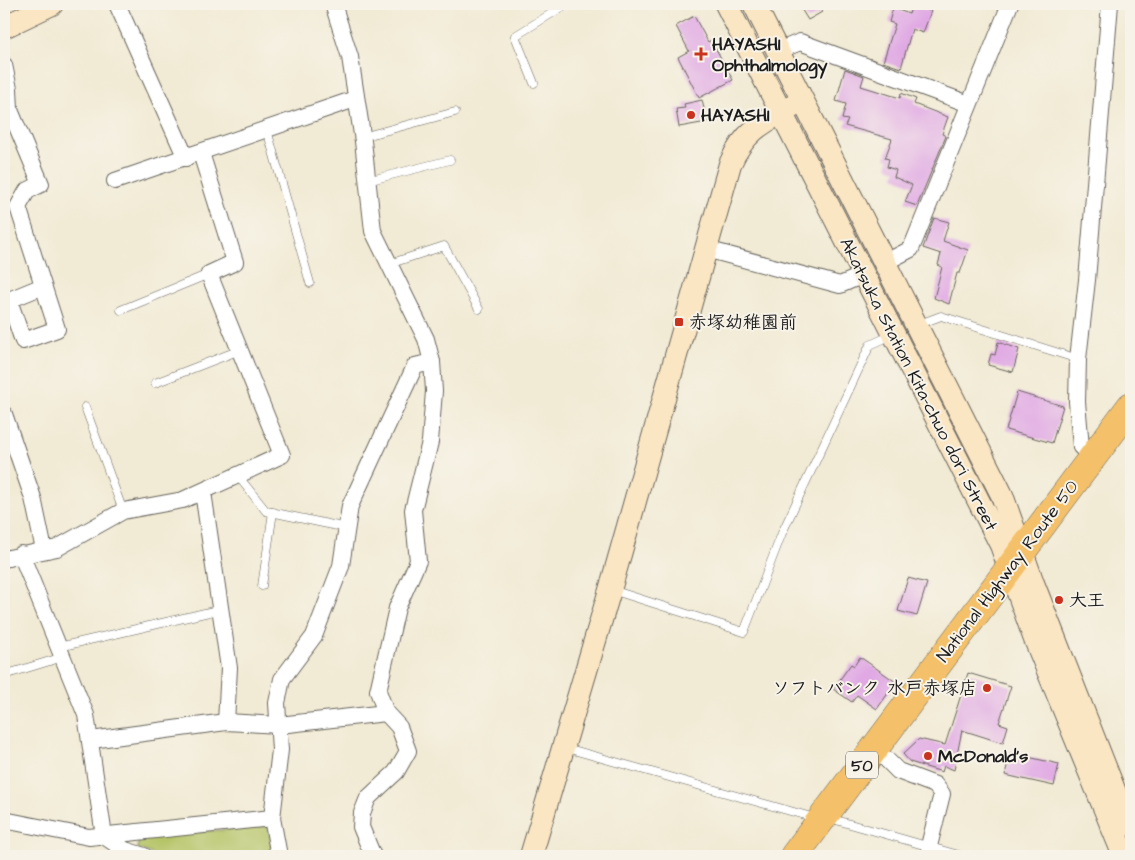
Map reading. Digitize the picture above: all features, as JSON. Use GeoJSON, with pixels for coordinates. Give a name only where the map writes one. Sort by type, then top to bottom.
{"type":"FeatureCollection","features":[{"type":"Feature","properties":{"kind":"highway","name":"National Highway Route 50"},"geometry":{"type":"LineString","coordinates":[[794,856],[1131,406]]}},
{"type":"Feature","properties":{"kind":"street"},"geometry":{"type":"LineString","coordinates":[[4,27],[52,4]]}},
{"type":"Feature","properties":{"kind":"street"},"geometry":{"type":"LineString","coordinates":[[4,559],[57,548],[123,511],[183,500],[282,455],[209,274],[235,262],[193,155],[117,4]]}},
{"type":"Feature","properties":{"kind":"street"},"geometry":{"type":"LineString","coordinates":[[333,4],[350,57],[373,231],[426,339],[432,362],[434,391],[430,442],[413,510],[418,561],[397,608],[378,691],[386,713],[399,727],[408,751],[396,772],[368,798],[362,813],[361,827],[372,856]]}},
{"type":"Feature","properties":{"kind":"street","name":"Akatsuka Station Kita-chuo dori Street"},"geometry":{"type":"LineString","coordinates":[[726,4],[991,524],[1016,559]]}},
{"type":"Feature","properties":{"kind":"street","name":"Akatsuka Station Kita-chuo dori Street"},"geometry":{"type":"LineString","coordinates":[[754,4],[1002,495],[1016,559],[1115,792],[1120,815],[1123,852]]}},
{"type":"Feature","properties":{"kind":"street"},"geometry":{"type":"LineString","coordinates":[[884,263],[911,249],[1010,4]]}},
{"type":"Feature","properties":{"kind":"street"},"geometry":{"type":"LineString","coordinates":[[1094,456],[1081,447],[1077,402],[1078,359],[1087,280],[1110,4]]}},
{"type":"Feature","properties":{"kind":"street"},"geometry":{"type":"LineString","coordinates":[[778,51],[800,42],[969,104]]}},
{"type":"Feature","properties":{"kind":"street"},"geometry":{"type":"LineString","coordinates":[[4,65],[9,89],[10,110],[41,184],[27,191],[18,207],[43,286]]}},
{"type":"Feature","properties":{"kind":"street"},"geometry":{"type":"LineString","coordinates":[[115,181],[356,99]]}},
{"type":"Feature","properties":{"kind":"street"},"geometry":{"type":"LineString","coordinates":[[531,856],[610,590],[730,164],[737,148],[754,129],[802,101]]}},
{"type":"Feature","properties":{"kind":"street"},"geometry":{"type":"LineString","coordinates":[[706,248],[840,285],[863,275]]}},
{"type":"Feature","properties":{"kind":"street"},"geometry":{"type":"LineString","coordinates":[[893,335],[916,325]]}},
{"type":"Feature","properties":{"kind":"street"},"geometry":{"type":"LineString","coordinates":[[279,856],[272,818],[280,750],[278,703],[282,679],[314,636],[341,566],[350,506],[415,366],[432,362]]}},
{"type":"Feature","properties":{"kind":"street"},"geometry":{"type":"LineString","coordinates":[[4,414],[33,498],[44,550]]}},
{"type":"Feature","properties":{"kind":"street"},"geometry":{"type":"LineString","coordinates":[[203,492],[222,609],[228,668],[226,722]]}},
{"type":"Feature","properties":{"kind":"street"},"geometry":{"type":"LineString","coordinates":[[21,554],[86,715],[104,836],[125,850],[144,856]]}},
{"type":"Feature","properties":{"kind":"street"},"geometry":{"type":"LineString","coordinates":[[90,740],[226,722],[279,726],[386,713]]}},
{"type":"Feature","properties":{"kind":"street"},"geometry":{"type":"LineString","coordinates":[[875,748],[898,771],[935,785],[942,794],[929,846]]}},
{"type":"Feature","properties":{"kind":"street"},"geometry":{"type":"LineString","coordinates":[[4,820],[89,837],[272,818]]}},
{"type":"Feature","properties":{"kind":"lane"},"geometry":{"type":"LineString","coordinates":[[534,83],[515,36],[567,4]]}},
{"type":"Feature","properties":{"kind":"lane"},"geometry":{"type":"LineString","coordinates":[[362,137],[455,112]]}},
{"type":"Feature","properties":{"kind":"lane"},"geometry":{"type":"LineString","coordinates":[[267,130],[310,284]]}},
{"type":"Feature","properties":{"kind":"lane"},"geometry":{"type":"LineString","coordinates":[[367,181],[450,160]]}},
{"type":"Feature","properties":{"kind":"lane"},"geometry":{"type":"LineString","coordinates":[[389,264],[444,246],[479,309]]}},
{"type":"Feature","properties":{"kind":"lane"},"geometry":{"type":"LineString","coordinates":[[121,310],[209,274]]}},
{"type":"Feature","properties":{"kind":"lane"},"geometry":{"type":"LineString","coordinates":[[916,325],[941,316],[1078,359]]}},
{"type":"Feature","properties":{"kind":"lane"},"geometry":{"type":"LineString","coordinates":[[610,590],[744,632],[782,533],[870,345],[893,335]]}},
{"type":"Feature","properties":{"kind":"lane"},"geometry":{"type":"LineString","coordinates":[[155,383],[240,350]]}},
{"type":"Feature","properties":{"kind":"lane"},"geometry":{"type":"LineString","coordinates":[[85,407],[123,511]]}},
{"type":"Feature","properties":{"kind":"lane"},"geometry":{"type":"LineString","coordinates":[[238,476],[266,511],[347,528]]}},
{"type":"Feature","properties":{"kind":"lane"},"geometry":{"type":"LineString","coordinates":[[262,586],[273,512]]}},
{"type":"Feature","properties":{"kind":"lane"},"geometry":{"type":"LineString","coordinates":[[4,675],[61,652],[222,609]]}},
{"type":"Feature","properties":{"kind":"lane"},"geometry":{"type":"LineString","coordinates":[[564,748],[821,820],[836,820],[962,856]]}},
{"type":"Feature","properties":{"kind":"green space"},"geometry":{"type":"Polygon","coordinates":[[[268,826],[273,856],[157,856],[138,849],[138,837],[268,826]]]}},
{"type":"Feature","properties":{"kind":"building"},"geometry":{"type":"Polygon","coordinates":[[[798,4],[817,4],[822,12],[808,20],[798,4]]]}},
{"type":"Feature","properties":{"kind":"building"},"geometry":{"type":"Polygon","coordinates":[[[912,5],[931,11],[923,33],[912,29],[901,68],[883,62],[895,24],[889,22],[893,8],[909,14],[912,5]]]}},
{"type":"Feature","properties":{"kind":"building","name":"HAYASHI Ophthalmology"},"geometry":{"type":"Polygon","coordinates":[[[694,16],[708,42],[711,40],[733,80],[699,98],[678,57],[689,51],[676,26],[694,16]]]}},
{"type":"Feature","properties":{"kind":"building"},"geometry":{"type":"Polygon","coordinates":[[[845,69],[864,76],[861,86],[900,98],[901,93],[916,99],[914,104],[948,117],[942,134],[946,136],[917,206],[905,202],[912,185],[894,177],[896,170],[887,167],[889,159],[885,158],[892,139],[845,126],[848,120],[842,119],[846,104],[836,101],[845,69]]]}},
{"type":"Feature","properties":{"kind":"building","name":"HAYASHI"},"geometry":{"type":"Polygon","coordinates":[[[702,100],[707,122],[679,127],[676,109],[685,108],[684,104],[702,100]]]}},
{"type":"Feature","properties":{"kind":"building"},"geometry":{"type":"Polygon","coordinates":[[[934,218],[949,222],[943,241],[968,250],[960,273],[957,273],[949,304],[934,298],[942,267],[938,265],[941,254],[923,248],[934,218]]]}},
{"type":"Feature","properties":{"kind":"building"},"geometry":{"type":"Polygon","coordinates":[[[998,342],[1019,349],[1013,372],[988,365],[991,354],[995,355],[998,342]]]}},
{"type":"Feature","properties":{"kind":"building"},"geometry":{"type":"Polygon","coordinates":[[[1017,392],[1063,406],[1052,443],[1006,430],[1017,392]]]}},
{"type":"Feature","properties":{"kind":"building"},"geometry":{"type":"Polygon","coordinates":[[[908,578],[927,583],[917,616],[898,611],[908,578]]]}},
{"type":"Feature","properties":{"kind":"building"},"geometry":{"type":"Polygon","coordinates":[[[860,657],[896,682],[877,709],[857,695],[852,702],[833,689],[851,664],[854,666],[860,657]]]}},
{"type":"Feature","properties":{"kind":"building"},"geometry":{"type":"Polygon","coordinates":[[[968,673],[1011,686],[999,723],[1008,726],[1003,743],[962,730],[954,770],[944,766],[942,772],[910,762],[903,754],[919,739],[945,745],[968,673]]]}},
{"type":"Feature","properties":{"kind":"building"},"geometry":{"type":"Polygon","coordinates":[[[1010,753],[1059,764],[1054,786],[1005,775],[1010,753]]]}},
{"type":"Feature","properties":{"kind":"place","name":"HAYASHI Ophthalmology"},"geometry":{"type":"Point","coordinates":[701,54]}},
{"type":"Feature","properties":{"kind":"place","name":"HAYASHI"},"geometry":{"type":"Point","coordinates":[691,115]}},
{"type":"Feature","properties":{"kind":"place","name":"赤塚幼稚園前"},"geometry":{"type":"Point","coordinates":[679,322]}},
{"type":"Feature","properties":{"kind":"place","name":"大王"},"geometry":{"type":"Point","coordinates":[1059,600]}},
{"type":"Feature","properties":{"kind":"place","name":"ソフトバンク 水戸赤塚店"},"geometry":{"type":"Point","coordinates":[987,688]}},
{"type":"Feature","properties":{"kind":"place","name":"McDonald's"},"geometry":{"type":"Point","coordinates":[928,756]}}]}
